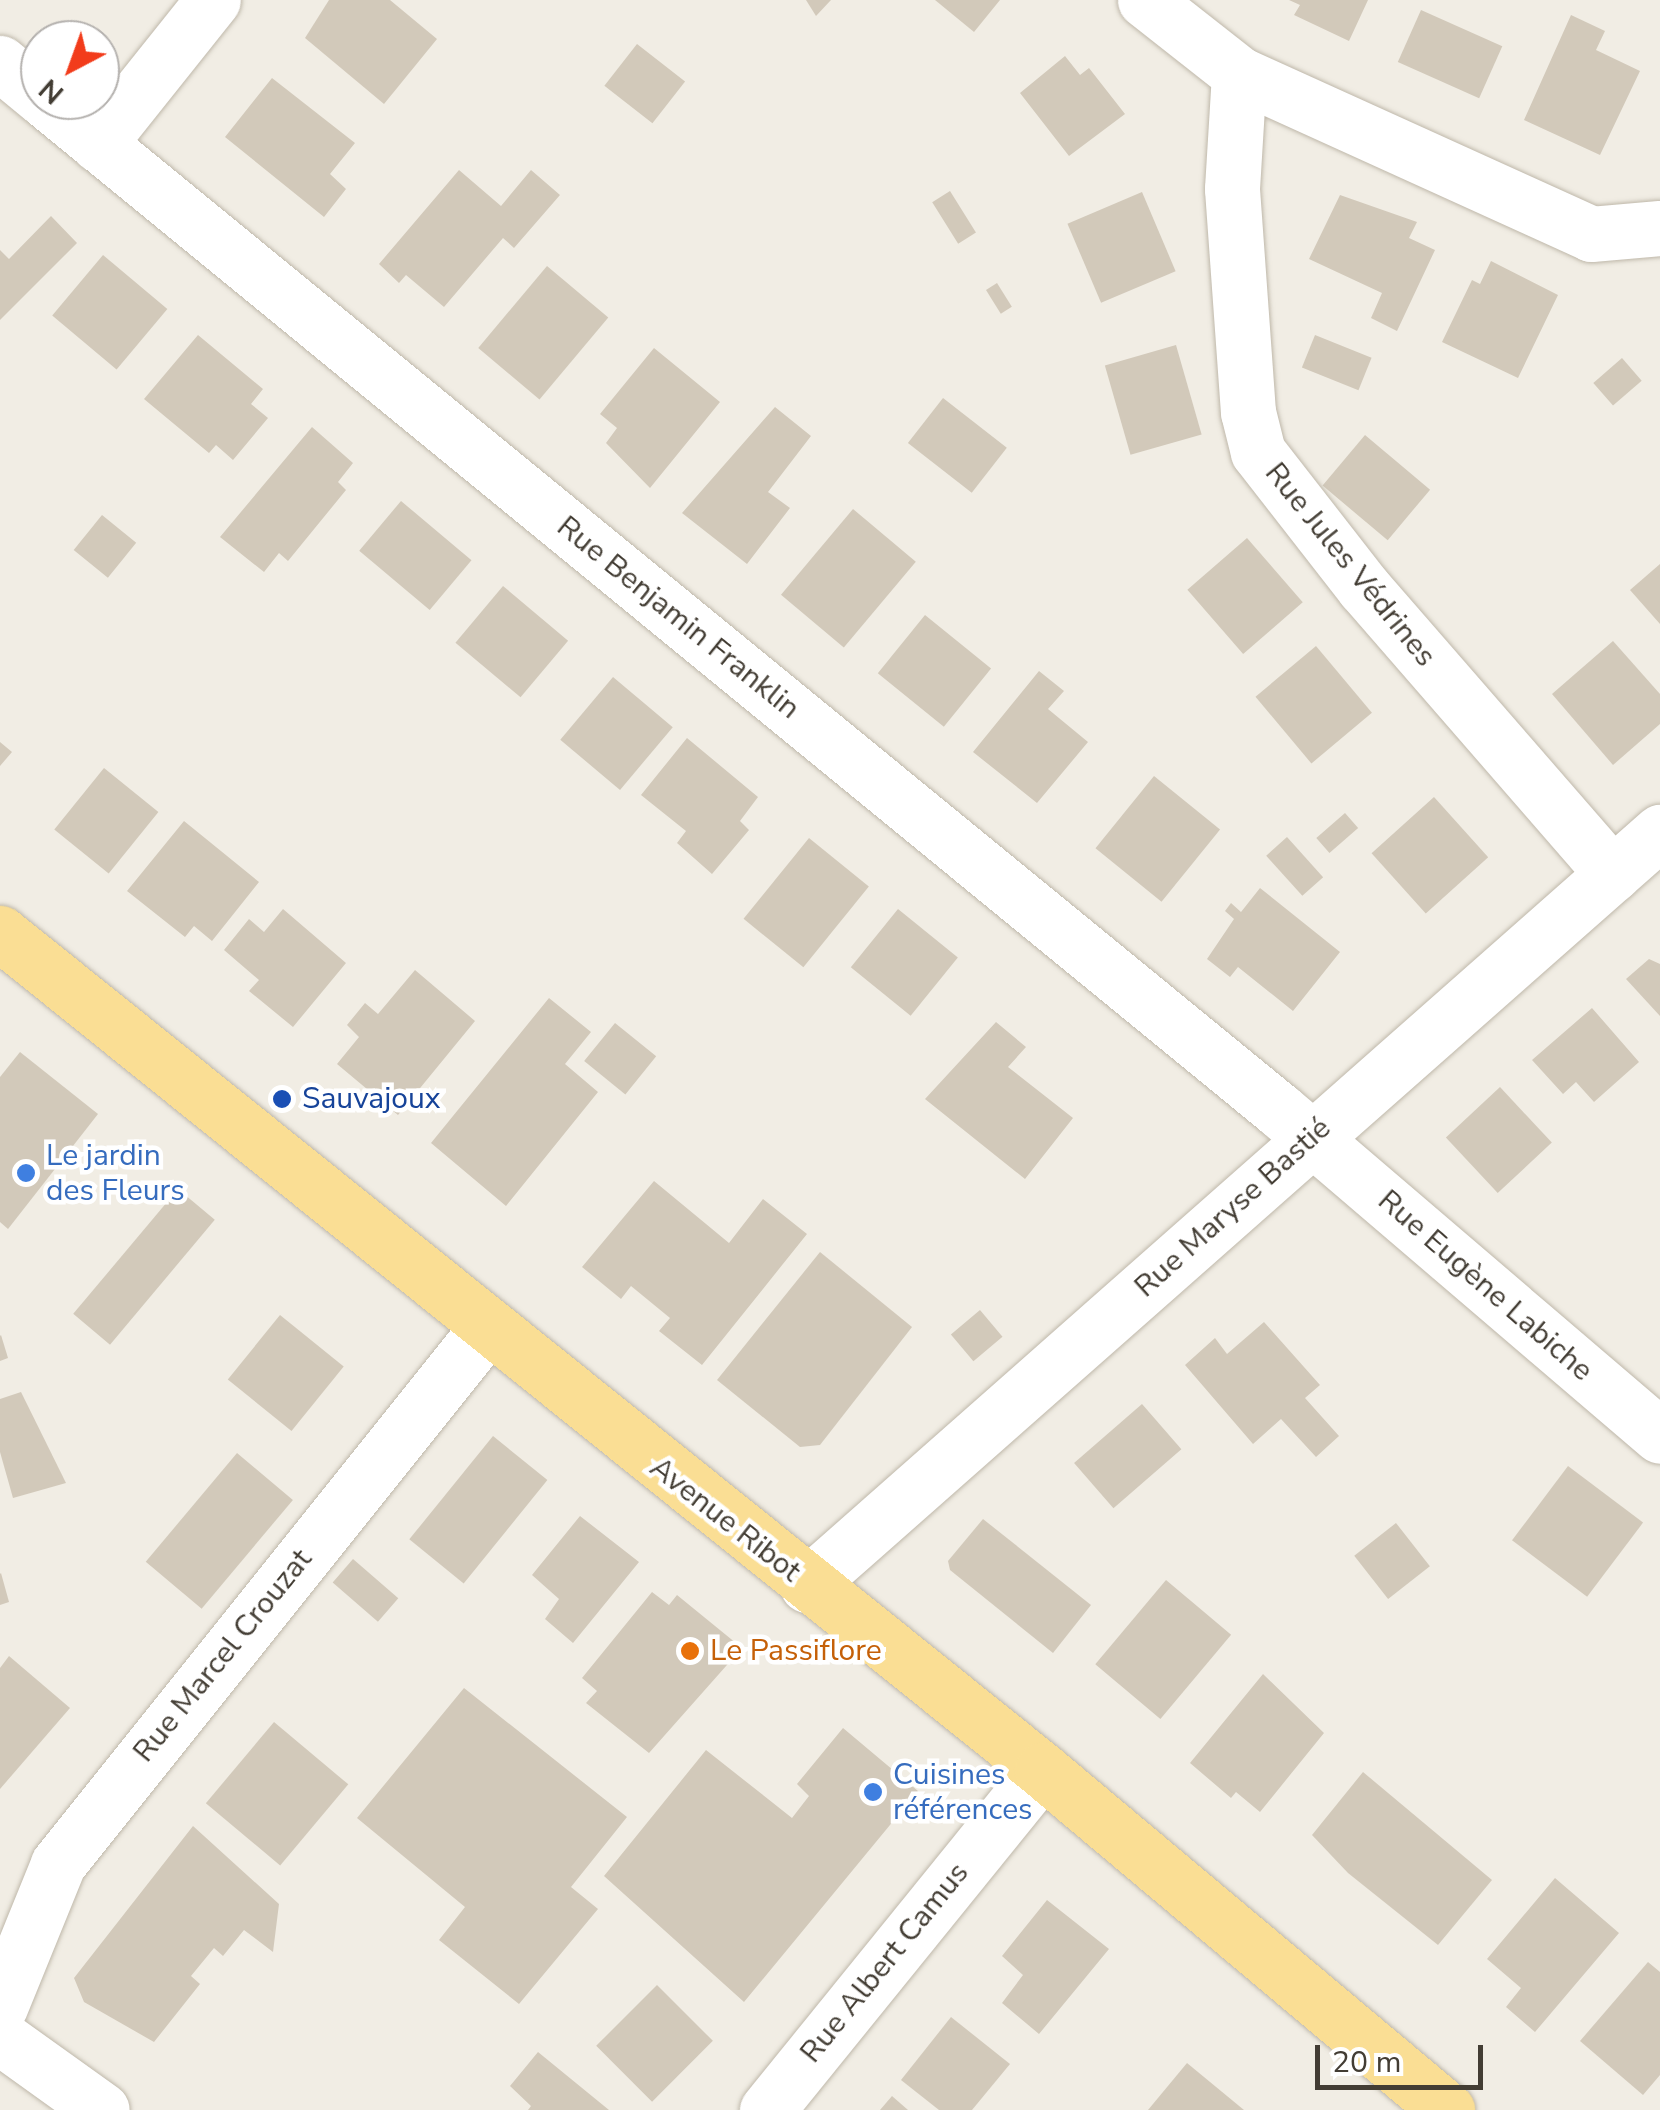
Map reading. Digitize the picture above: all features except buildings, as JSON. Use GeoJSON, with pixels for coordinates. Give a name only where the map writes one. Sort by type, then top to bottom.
{"type":"FeatureCollection","features":[{"type":"Feature","properties":{"kind":"main road","name":"Avenue Ribot"},"geometry":{"type":"LineString","coordinates":[[0,933],[486,1330],[1042,1770],[1433,2106]]}},
{"type":"Feature","properties":{"kind":"street"},"geometry":{"type":"LineString","coordinates":[[98,144],[213,0]]}},
{"type":"Feature","properties":{"kind":"street"},"geometry":{"type":"LineString","coordinates":[[1144,0],[1239,74],[1592,234],[1660,228]]}},
{"type":"Feature","properties":{"kind":"street","name":"Rue Benjamin Franklin"},"geometry":{"type":"LineString","coordinates":[[0,62],[20,79]]}},
{"type":"Feature","properties":{"kind":"street","name":"Rue Jules Védrines"},"geometry":{"type":"LineString","coordinates":[[1239,74],[1232,190],[1248,412],[1258,452],[1364,588],[1613,874]]}},
{"type":"Feature","properties":{"kind":"street","name":"Rue Benjamin Franklin"},"geometry":{"type":"LineString","coordinates":[[69,120],[1310,1137]]}},
{"type":"Feature","properties":{"kind":"street","name":"Rue Maryse Bastié"},"geometry":{"type":"LineString","coordinates":[[807,1585],[1660,832]]}},
{"type":"Feature","properties":{"kind":"street","name":"Rue Eugène Labiche"},"geometry":{"type":"LineString","coordinates":[[1310,1137],[1660,1436]]}},
{"type":"Feature","properties":{"kind":"street","name":"Rue Marcel Crouzat"},"geometry":{"type":"LineString","coordinates":[[0,2007],[58,1864],[486,1330]]}},
{"type":"Feature","properties":{"kind":"street","name":"Rue Albert Camus"},"geometry":{"type":"LineString","coordinates":[[766,2110],[1042,1770]]}},
{"type":"Feature","properties":{"kind":"street"},"geometry":{"type":"LineString","coordinates":[[0,2038],[102,2110]]}},
{"type":"Feature","properties":{"kind":"place","name":"Sauvajoux"},"geometry":{"type":"Point","coordinates":[282,1099]}},
{"type":"Feature","properties":{"kind":"place","name":"Le jardin des Fleurs"},"geometry":{"type":"Point","coordinates":[26,1173]}},
{"type":"Feature","properties":{"kind":"place","name":"Le Passiflore"},"geometry":{"type":"Point","coordinates":[690,1651]}},
{"type":"Feature","properties":{"kind":"place","name":"Cuisines références"},"geometry":{"type":"Point","coordinates":[873,1792]}}]}
